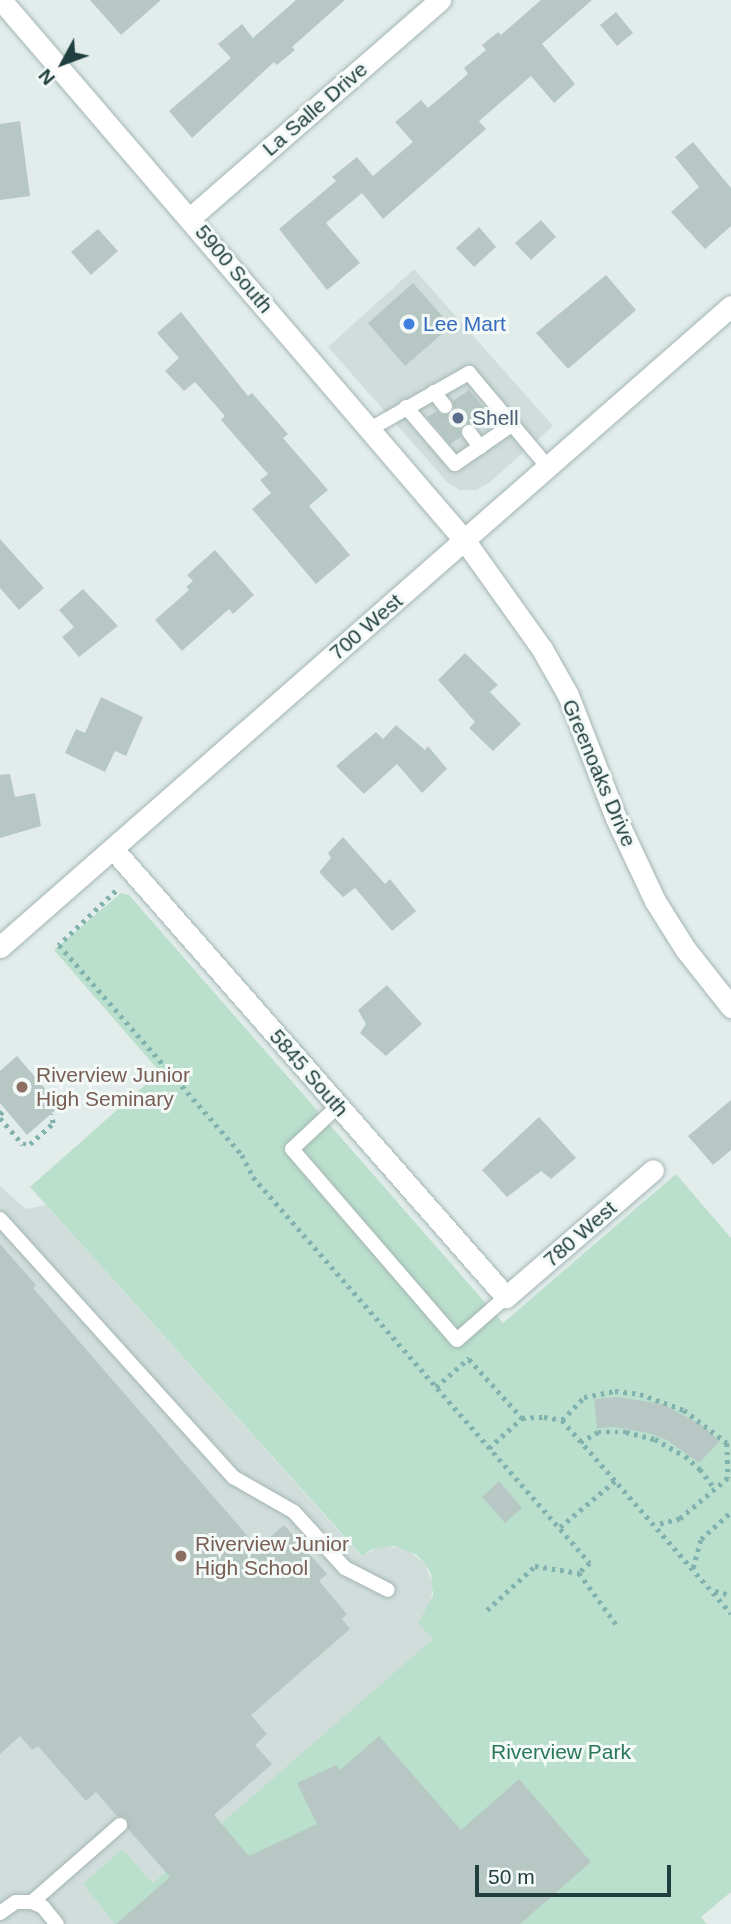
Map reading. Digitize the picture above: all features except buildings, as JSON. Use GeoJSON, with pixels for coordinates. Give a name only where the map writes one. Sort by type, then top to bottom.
{"type":"FeatureCollection","features":[{"type":"Feature","properties":{"kind":"street","name":"5900 South"},"geometry":{"type":"LineString","coordinates":[[1,0],[465,541]]}},
{"type":"Feature","properties":{"kind":"street","name":"La Salle Drive"},"geometry":{"type":"LineString","coordinates":[[190,218],[440,0]]}},
{"type":"Feature","properties":{"kind":"street","name":"700 West"},"geometry":{"type":"LineString","coordinates":[[0,947],[731,306]]}},
{"type":"Feature","properties":{"kind":"street","name":"Greenoaks Drive"},"geometry":{"type":"LineString","coordinates":[[465,541],[542,649],[568,695],[616,818],[655,901],[686,950],[731,1007]]}},
{"type":"Feature","properties":{"kind":"street","name":"5845 South"},"geometry":{"type":"LineString","coordinates":[[113,849],[506,1297]]}},
{"type":"Feature","properties":{"kind":"street","name":"780 West"},"geometry":{"type":"LineString","coordinates":[[506,1297],[653,1170]]}},
{"type":"Feature","properties":{"kind":"lane"},"geometry":{"type":"LineString","coordinates":[[370,429],[469,373],[548,467]]}},
{"type":"Feature","properties":{"kind":"lane"},"geometry":{"type":"LineString","coordinates":[[433,393],[445,405]]}},
{"type":"Feature","properties":{"kind":"lane"},"geometry":{"type":"LineString","coordinates":[[406,407],[455,464],[513,424]]}},
{"type":"Feature","properties":{"kind":"lane"},"geometry":{"type":"LineString","coordinates":[[469,432],[480,447]]}},
{"type":"Feature","properties":{"kind":"lane"},"geometry":{"type":"LineString","coordinates":[[338,1106],[292,1149],[457,1340],[506,1297]]}},
{"type":"Feature","properties":{"kind":"lane"},"geometry":{"type":"LineString","coordinates":[[0,1219],[233,1477],[294,1512],[345,1568],[388,1590]]}},
{"type":"Feature","properties":{"kind":"lane"},"geometry":{"type":"LineString","coordinates":[[32,1902],[120,1825]]}},
{"type":"Feature","properties":{"kind":"lane"},"geometry":{"type":"LineString","coordinates":[[0,1913],[16,1902],[32,1902],[43,1908],[57,1924]]}},
{"type":"Feature","properties":{"kind":"path"},"geometry":{"type":"LineString","coordinates":[[116,891],[59,945],[242,1155],[253,1177],[590,1563],[579,1573]]}},
{"type":"Feature","properties":{"kind":"path"},"geometry":{"type":"LineString","coordinates":[[5,1109],[0,1116],[23,1144],[30,1144],[53,1123],[51,1114]]}},
{"type":"Feature","properties":{"kind":"path"},"geometry":{"type":"LineString","coordinates":[[469,1359],[522,1418]]}},
{"type":"Feature","properties":{"kind":"path"},"geometry":{"type":"LineString","coordinates":[[562,1420],[584,1397],[615,1391],[662,1401],[706,1424],[727,1443],[730,1479],[680,1519],[655,1525]]}},
{"type":"Feature","properties":{"kind":"path"},"geometry":{"type":"LineString","coordinates":[[489,1448],[522,1418],[562,1420],[731,1613]]}},
{"type":"Feature","properties":{"kind":"path"},"geometry":{"type":"LineString","coordinates":[[580,1442],[598,1432],[626,1432],[655,1439],[685,1456],[700,1469],[715,1489]]}},
{"type":"Feature","properties":{"kind":"path"},"geometry":{"type":"LineString","coordinates":[[560,1527],[615,1481]]}},
{"type":"Feature","properties":{"kind":"path"},"geometry":{"type":"LineString","coordinates":[[693,1568],[701,1539],[731,1512]]}},
{"type":"Feature","properties":{"kind":"path"},"geometry":{"type":"LineString","coordinates":[[487,1610],[535,1566],[579,1573],[616,1624]]}},
{"type":"Feature","properties":{"kind":"path"},"geometry":{"type":"LineString","coordinates":[[714,1591],[731,1595]]}},
{"type":"Feature","properties":{"kind":"shaded area"},"geometry":{"type":"Polygon","coordinates":[[[414,269],[553,426],[489,483],[476,490],[460,490],[447,482],[328,347],[414,269]]]}},
{"type":"Feature","properties":{"kind":"shaded area","name":"Riverview Junior High School"},"geometry":{"type":"Polygon","coordinates":[[[0,1186],[26,1209],[46,1205],[361,1556],[383,1546],[406,1549],[425,1564],[433,1585],[430,1606],[419,1622],[434,1639],[153,1883],[122,1849],[83,1884],[115,1924],[0,1924],[0,1186]]]}},
{"type":"Feature","properties":{"kind":"green space","name":"Riverview Park"},"geometry":{"type":"Polygon","coordinates":[[[121,893],[129,895],[503,1323],[676,1174],[731,1238],[731,1892],[701,1917],[707,1924],[115,1924],[83,1884],[122,1849],[153,1883],[433,1639],[418,1623],[433,1596],[431,1574],[417,1555],[394,1546],[371,1550],[362,1556],[30,1187],[160,1072],[54,950],[121,893]]]}},
{"type":"Feature","properties":{"kind":"place","name":"Lee Mart"},"geometry":{"type":"Point","coordinates":[409,324]}},
{"type":"Feature","properties":{"kind":"place","name":"Shell"},"geometry":{"type":"Point","coordinates":[458,418]}},
{"type":"Feature","properties":{"kind":"place","name":"Riverview Junior High Seminary"},"geometry":{"type":"Point","coordinates":[22,1087]}},
{"type":"Feature","properties":{"kind":"place","name":"Riverview Junior High School"},"geometry":{"type":"Point","coordinates":[181,1556]}}]}
